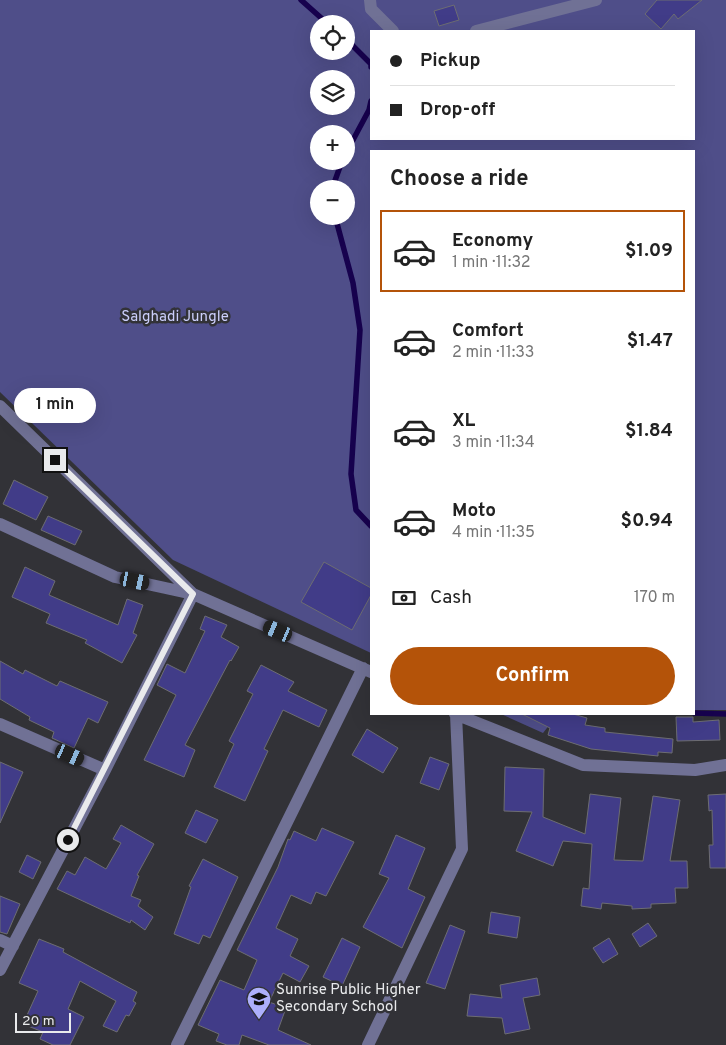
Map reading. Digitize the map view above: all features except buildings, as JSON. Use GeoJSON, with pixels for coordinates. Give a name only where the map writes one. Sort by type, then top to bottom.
{"type":"FeatureCollection","features":[{"type":"Feature","properties":{"kind":"street"},"geometry":{"type":"LineString","coordinates":[[370,0],[371,9],[392,30]]}},
{"type":"Feature","properties":{"kind":"street"},"geometry":{"type":"LineString","coordinates":[[480,30],[596,0]]}},
{"type":"Feature","properties":{"kind":"street"},"geometry":{"type":"LineString","coordinates":[[0,406],[193,594]]}},
{"type":"Feature","properties":{"kind":"street"},"geometry":{"type":"LineString","coordinates":[[0,524],[115,577],[193,594],[367,670],[177,1045]]}},
{"type":"Feature","properties":{"kind":"street"},"geometry":{"type":"LineString","coordinates":[[0,970],[105,770],[193,594]]}},
{"type":"Feature","properties":{"kind":"street"},"geometry":{"type":"LineString","coordinates":[[368,1045],[462,849],[456,715]]}},
{"type":"Feature","properties":{"kind":"street"},"geometry":{"type":"LineString","coordinates":[[458,715],[583,765],[695,770],[726,765]]}},
{"type":"Feature","properties":{"kind":"street"},"geometry":{"type":"LineString","coordinates":[[0,724],[105,770]]}},
{"type":"Feature","properties":{"kind":"street"},"geometry":{"type":"LineString","coordinates":[[0,940],[13,946]]}},
{"type":"Feature","properties":{"kind":"green space","name":"Salghadi Jungle"},"geometry":{"type":"Polygon","coordinates":[[[0,0],[726,0],[726,710],[695,710],[695,150],[370,150],[370,653],[173,560],[0,392],[0,0]]]}},
{"type":"Feature","properties":{"kind":"green space"},"geometry":{"type":"Polygon","coordinates":[[[503,715],[557,715],[543,733],[503,715]]]}},
{"type":"Feature","properties":{"kind":"waterway"},"geometry":{"type":"LineString","coordinates":[[301,0],[318,15]]}},
{"type":"Feature","properties":{"kind":"waterway"},"geometry":{"type":"LineString","coordinates":[[355,48],[370,63]]}},
{"type":"Feature","properties":{"kind":"waterway"},"geometry":{"type":"LineString","coordinates":[[355,136],[370,106]]}},
{"type":"Feature","properties":{"kind":"waterway"},"geometry":{"type":"LineString","coordinates":[[335,180],[339,170]]}},
{"type":"Feature","properties":{"kind":"waterway"},"geometry":{"type":"LineString","coordinates":[[337,225],[353,283],[360,330],[351,474],[356,510],[370,525]]}},
{"type":"Feature","properties":{"kind":"waterway"},"geometry":{"type":"LineString","coordinates":[[695,713],[726,714]]}},
{"type":"Feature","properties":{"kind":"place","name":"Sunrise Public Higher Secondary School"},"geometry":{"type":"Point","coordinates":[259,1020]}},
{"type":"Feature","properties":{"kind":"route"},"geometry":{"type":"LineString","coordinates":[[55,460],[193,594],[68,840]]}}]}
